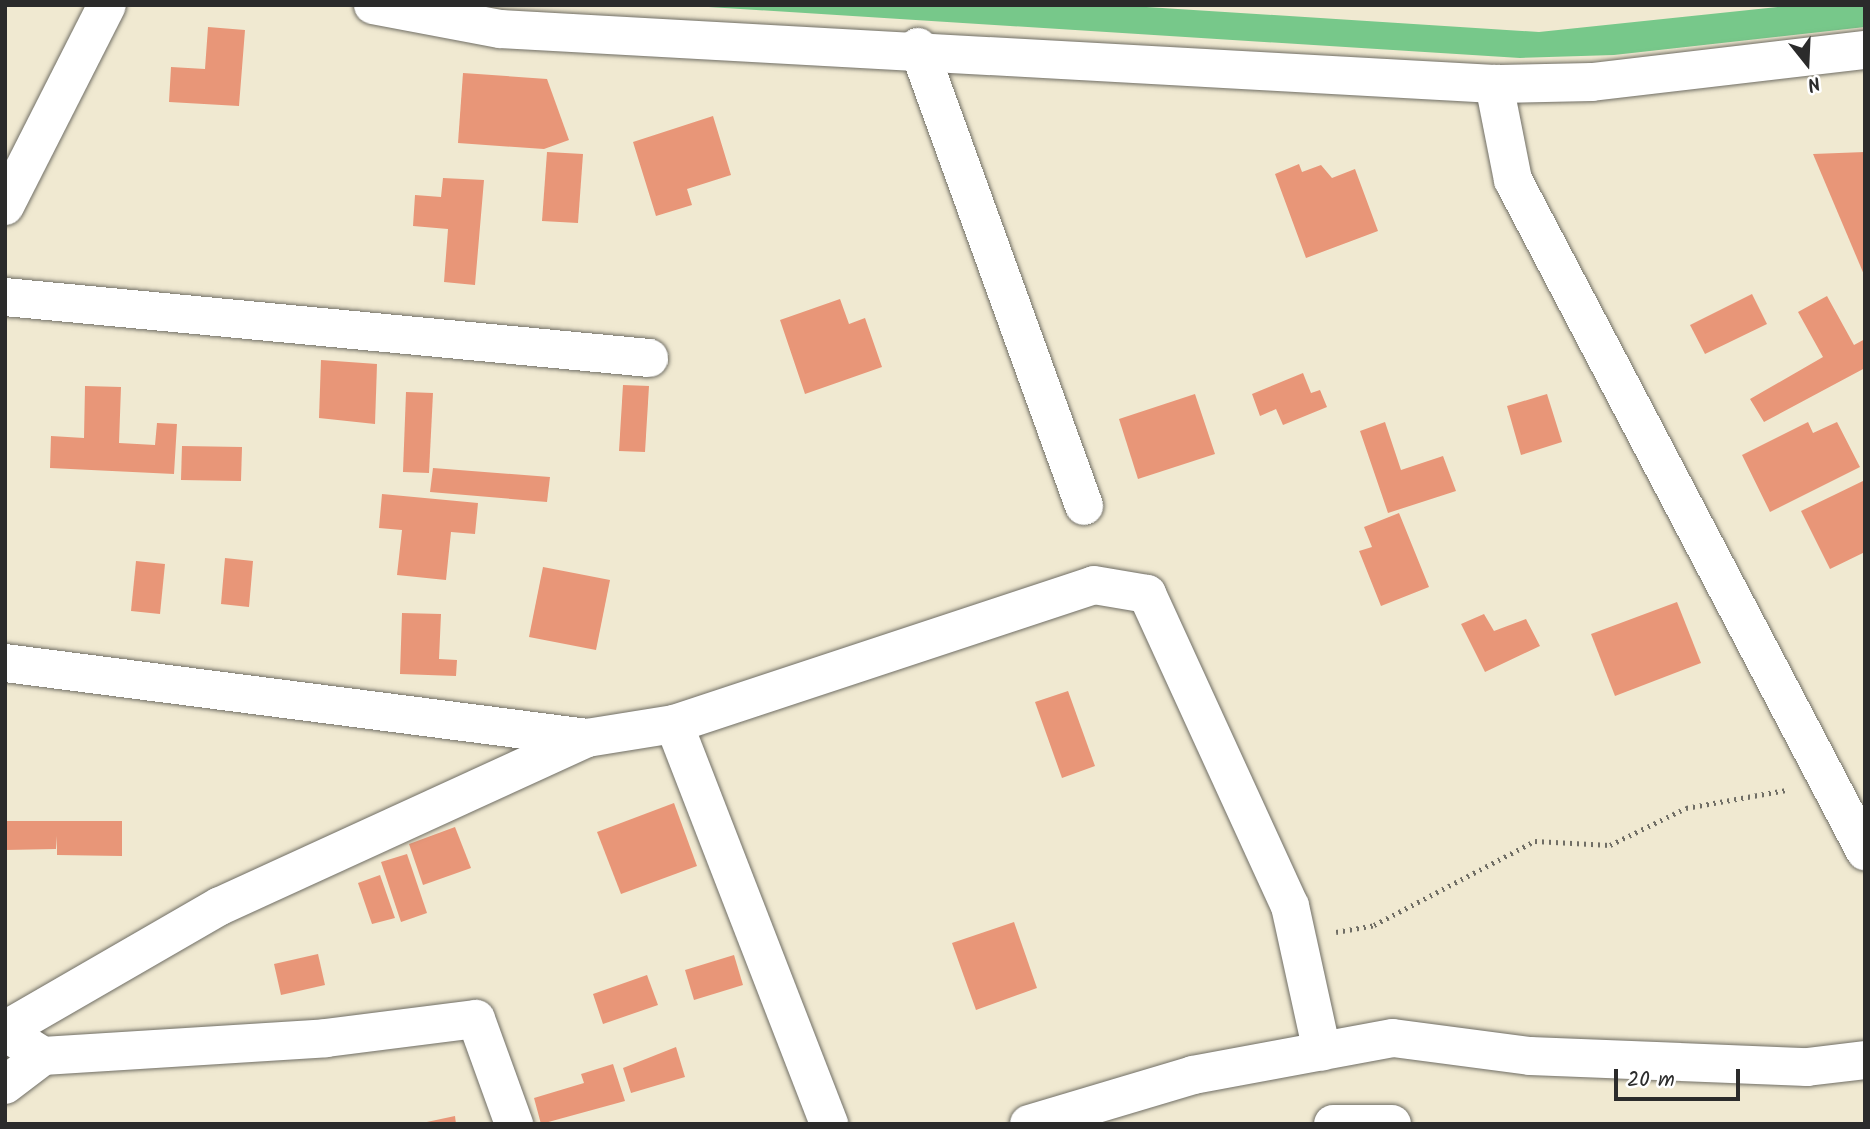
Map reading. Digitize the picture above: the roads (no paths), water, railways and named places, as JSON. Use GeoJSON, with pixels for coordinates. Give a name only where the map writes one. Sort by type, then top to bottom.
{"type":"FeatureCollection","features":[{"type":"Feature","properties":{"kind":"street"},"geometry":{"type":"LineString","coordinates":[[5,206],[107,5]]}},
{"type":"Feature","properties":{"kind":"street"},"geometry":{"type":"LineString","coordinates":[[373,5],[500,29],[918,47],[1494,84],[1592,82],[1865,50]]}},
{"type":"Feature","properties":{"kind":"street"},"geometry":{"type":"LineString","coordinates":[[918,47],[1083,506]]}},
{"type":"Feature","properties":{"kind":"street"},"geometry":{"type":"LineString","coordinates":[[1494,84],[1513,180],[1865,851]]}},
{"type":"Feature","properties":{"kind":"street"},"geometry":{"type":"LineString","coordinates":[[5,297],[649,358]]}},
{"type":"Feature","properties":{"kind":"street"},"geometry":{"type":"LineString","coordinates":[[43,1056],[5,1031],[220,906],[587,738],[674,724],[1094,585],[1147,594],[1290,906],[1322,1052]]}},
{"type":"Feature","properties":{"kind":"street"},"geometry":{"type":"LineString","coordinates":[[5,663],[587,738]]}},
{"type":"Feature","properties":{"kind":"street"},"geometry":{"type":"LineString","coordinates":[[674,724],[829,1124]]}},
{"type":"Feature","properties":{"kind":"street"},"geometry":{"type":"LineString","coordinates":[[5,1085],[43,1056],[326,1038],[476,1019],[510,1114]]}},
{"type":"Feature","properties":{"kind":"street"},"geometry":{"type":"LineString","coordinates":[[1029,1124],[1194,1075],[1393,1038],[1530,1056],[1807,1067],[1865,1060]]}},
{"type":"Feature","properties":{"kind":"street"},"geometry":{"type":"LineString","coordinates":[[1333,1124],[1392,1124]]}}]}
